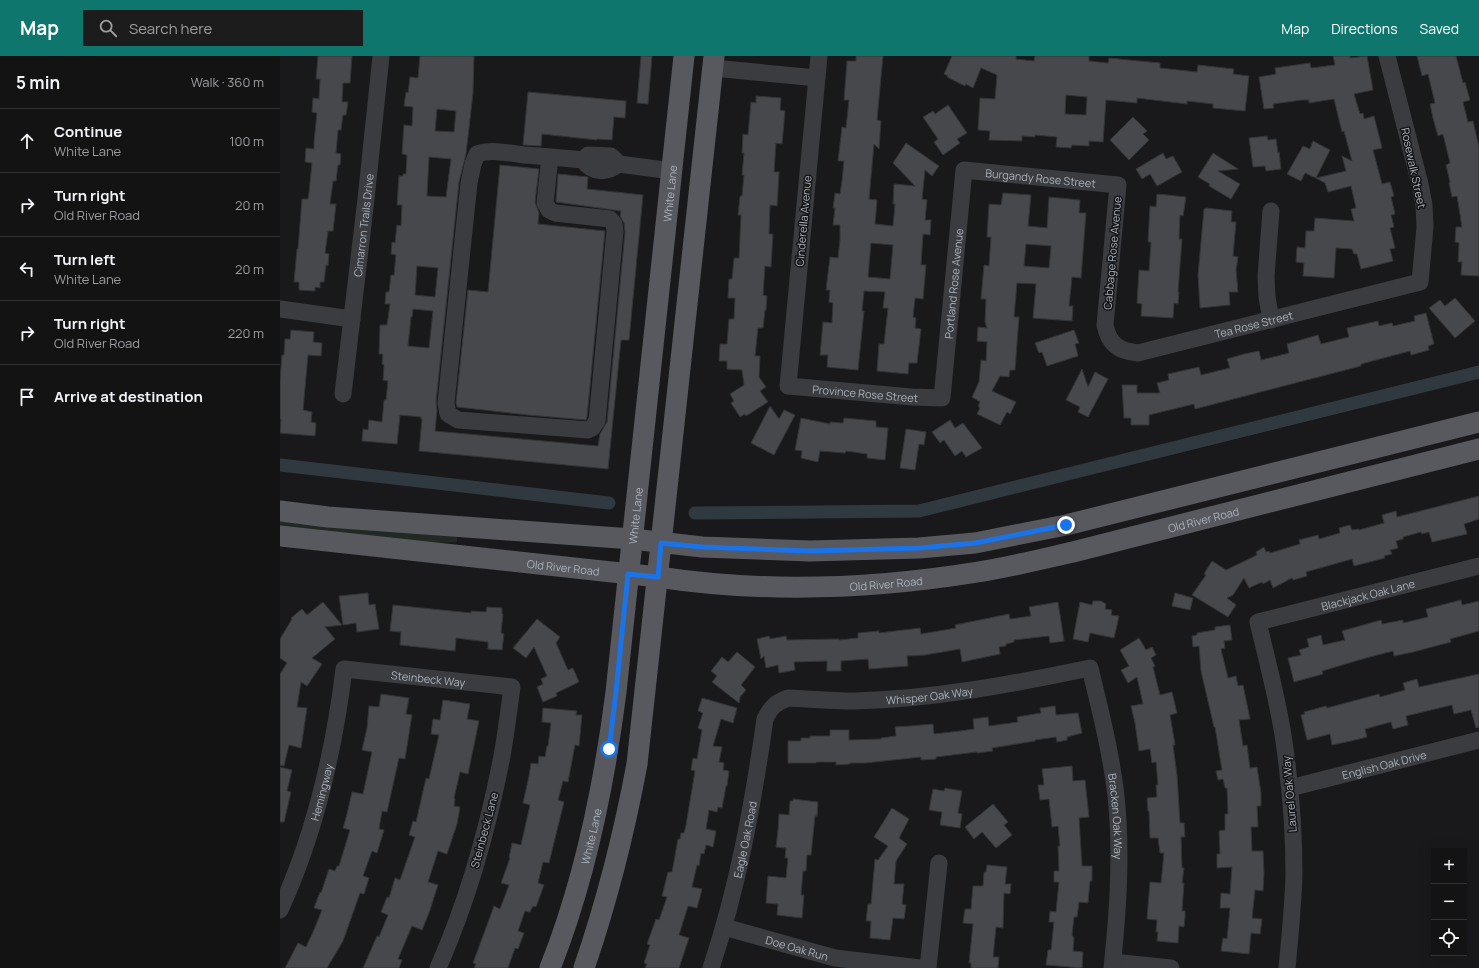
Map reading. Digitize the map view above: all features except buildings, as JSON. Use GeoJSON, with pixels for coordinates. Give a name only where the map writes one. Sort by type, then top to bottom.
{"type":"FeatureCollection","features":[{"type":"Feature","properties":{"kind":"main road","name":"White Lane"},"geometry":{"type":"LineString","coordinates":[[550,968],[574,898],[598,806],[609,749],[684,56]]}},
{"type":"Feature","properties":{"kind":"main road"},"geometry":{"type":"LineString","coordinates":[[584,968],[618,858],[636,771],[713,62]]}},
{"type":"Feature","properties":{"kind":"main road"},"geometry":{"type":"LineString","coordinates":[[671,175],[686,189],[688,195],[685,250],[687,260],[691,268]]}},
{"type":"Feature","properties":{"kind":"main road"},"geometry":{"type":"LineString","coordinates":[[280,511],[328,517],[632,539],[702,547],[810,551],[919,548],[975,543],[1066,525],[1479,422]]}},
{"type":"Feature","properties":{"kind":"main road","name":"Old River Road"},"geometry":{"type":"LineString","coordinates":[[280,536],[686,581],[803,587],[876,584],[978,572],[1073,552],[1479,449]]}},
{"type":"Feature","properties":{"kind":"street","name":"Cimarron Trails Drive"},"geometry":{"type":"LineString","coordinates":[[343,394],[381,56]]}},
{"type":"Feature","properties":{"kind":"street","name":"Cinderella Avenue"},"geometry":{"type":"LineString","coordinates":[[788,386],[819,56]]}},
{"type":"Feature","properties":{"kind":"street","name":"Rosewalk Street"},"geometry":{"type":"LineString","coordinates":[[1387,56],[1424,205],[1425,227],[1420,282]]}},
{"type":"Feature","properties":{"kind":"street"},"geometry":{"type":"LineString","coordinates":[[713,62],[817,78]]}},
{"type":"Feature","properties":{"kind":"street"},"geometry":{"type":"LineString","coordinates":[[550,157],[545,203],[549,210],[555,213],[610,219],[614,224],[615,231],[597,421],[592,428],[588,430],[458,420],[448,414],[446,403],[469,183],[477,154],[485,151],[583,160],[587,166],[592,169],[602,170],[610,170],[620,164],[671,175]]}},
{"type":"Feature","properties":{"kind":"street","name":"Burgandy Rose Street"},"geometry":{"type":"LineString","coordinates":[[964,170],[1118,185]]}},
{"type":"Feature","properties":{"kind":"street","name":"Portland Rose Avenue"},"geometry":{"type":"LineString","coordinates":[[942,398],[964,170]]}},
{"type":"Feature","properties":{"kind":"street","name":"Cabbage Rose Avenue"},"geometry":{"type":"LineString","coordinates":[[1105,321],[1118,185]]}},
{"type":"Feature","properties":{"kind":"street"},"geometry":{"type":"LineString","coordinates":[[1271,211],[1266,276],[1267,297],[1271,320]]}},
{"type":"Feature","properties":{"kind":"street","name":"Tea Rose Street"},"geometry":{"type":"LineString","coordinates":[[1105,321],[1107,334],[1118,348],[1127,352],[1138,353],[1420,282]]}},
{"type":"Feature","properties":{"kind":"street"},"geometry":{"type":"LineString","coordinates":[[280,309],[352,319]]}},
{"type":"Feature","properties":{"kind":"street","name":"Province Rose Street"},"geometry":{"type":"LineString","coordinates":[[788,386],[912,397],[942,398]]}},
{"type":"Feature","properties":{"kind":"street","name":"Blackjack Oak Lane"},"geometry":{"type":"LineString","coordinates":[[1258,622],[1479,566]]}},
{"type":"Feature","properties":{"kind":"street","name":"Laurel Oak Way"},"geometry":{"type":"LineString","coordinates":[[1258,622],[1275,692],[1283,734],[1290,788],[1294,874],[1287,968]]}},
{"type":"Feature","properties":{"kind":"street","name":"Whisper Oak Way"},"geometry":{"type":"LineString","coordinates":[[770,709],[778,702],[788,698],[854,701],[920,696],[999,686],[1090,668]]}},
{"type":"Feature","properties":{"kind":"street","name":"Bracken Oak Way"},"geometry":{"type":"LineString","coordinates":[[1090,668],[1109,751],[1116,796],[1120,863],[1113,965]]}},
{"type":"Feature","properties":{"kind":"street","name":"Steinbeck Way"},"geometry":{"type":"LineString","coordinates":[[344,669],[512,687]]}},
{"type":"Feature","properties":{"kind":"street","name":"Hemingway"},"geometry":{"type":"LineString","coordinates":[[280,910],[286,877],[309,834],[321,793],[334,739],[344,669]]}},
{"type":"Feature","properties":{"kind":"street","name":"Steinbeck Lane"},"geometry":{"type":"LineString","coordinates":[[438,968],[464,902],[479,854],[492,804],[502,754],[512,687]]}},
{"type":"Feature","properties":{"kind":"street","name":"Eagle Oak Road"},"geometry":{"type":"LineString","coordinates":[[711,968],[739,871],[752,808],[765,719],[770,709]]}},
{"type":"Feature","properties":{"kind":"street","name":"English Oak Drive"},"geometry":{"type":"LineString","coordinates":[[1290,788],[1479,740]]}},
{"type":"Feature","properties":{"kind":"street"},"geometry":{"type":"LineString","coordinates":[[928,968],[940,863]]}},
{"type":"Feature","properties":{"kind":"street","name":"Doe Oak Run"},"geometry":{"type":"LineString","coordinates":[[724,927],[835,958],[920,968]]}},
{"type":"Feature","properties":{"kind":"street"},"geometry":{"type":"LineString","coordinates":[[1113,965],[1171,968]]}},
{"type":"Feature","properties":{"kind":"shaded area"},"geometry":{"type":"Polygon","coordinates":[[[280,519],[457,537],[457,542],[429,543],[280,525],[280,519]]]}},
{"type":"Feature","properties":{"kind":"waterway"},"geometry":{"type":"LineString","coordinates":[[695,513],[919,511],[1479,372]]}},
{"type":"Feature","properties":{"kind":"waterway"},"geometry":{"type":"LineString","coordinates":[[280,465],[609,503]]}},
{"type":"Feature","properties":{"kind":"route"},"geometry":{"type":"LineString","coordinates":[[609,749],[628,574],[658,577],[661,543],[702,547],[810,551],[919,548],[975,543],[1066,525]]}}]}
